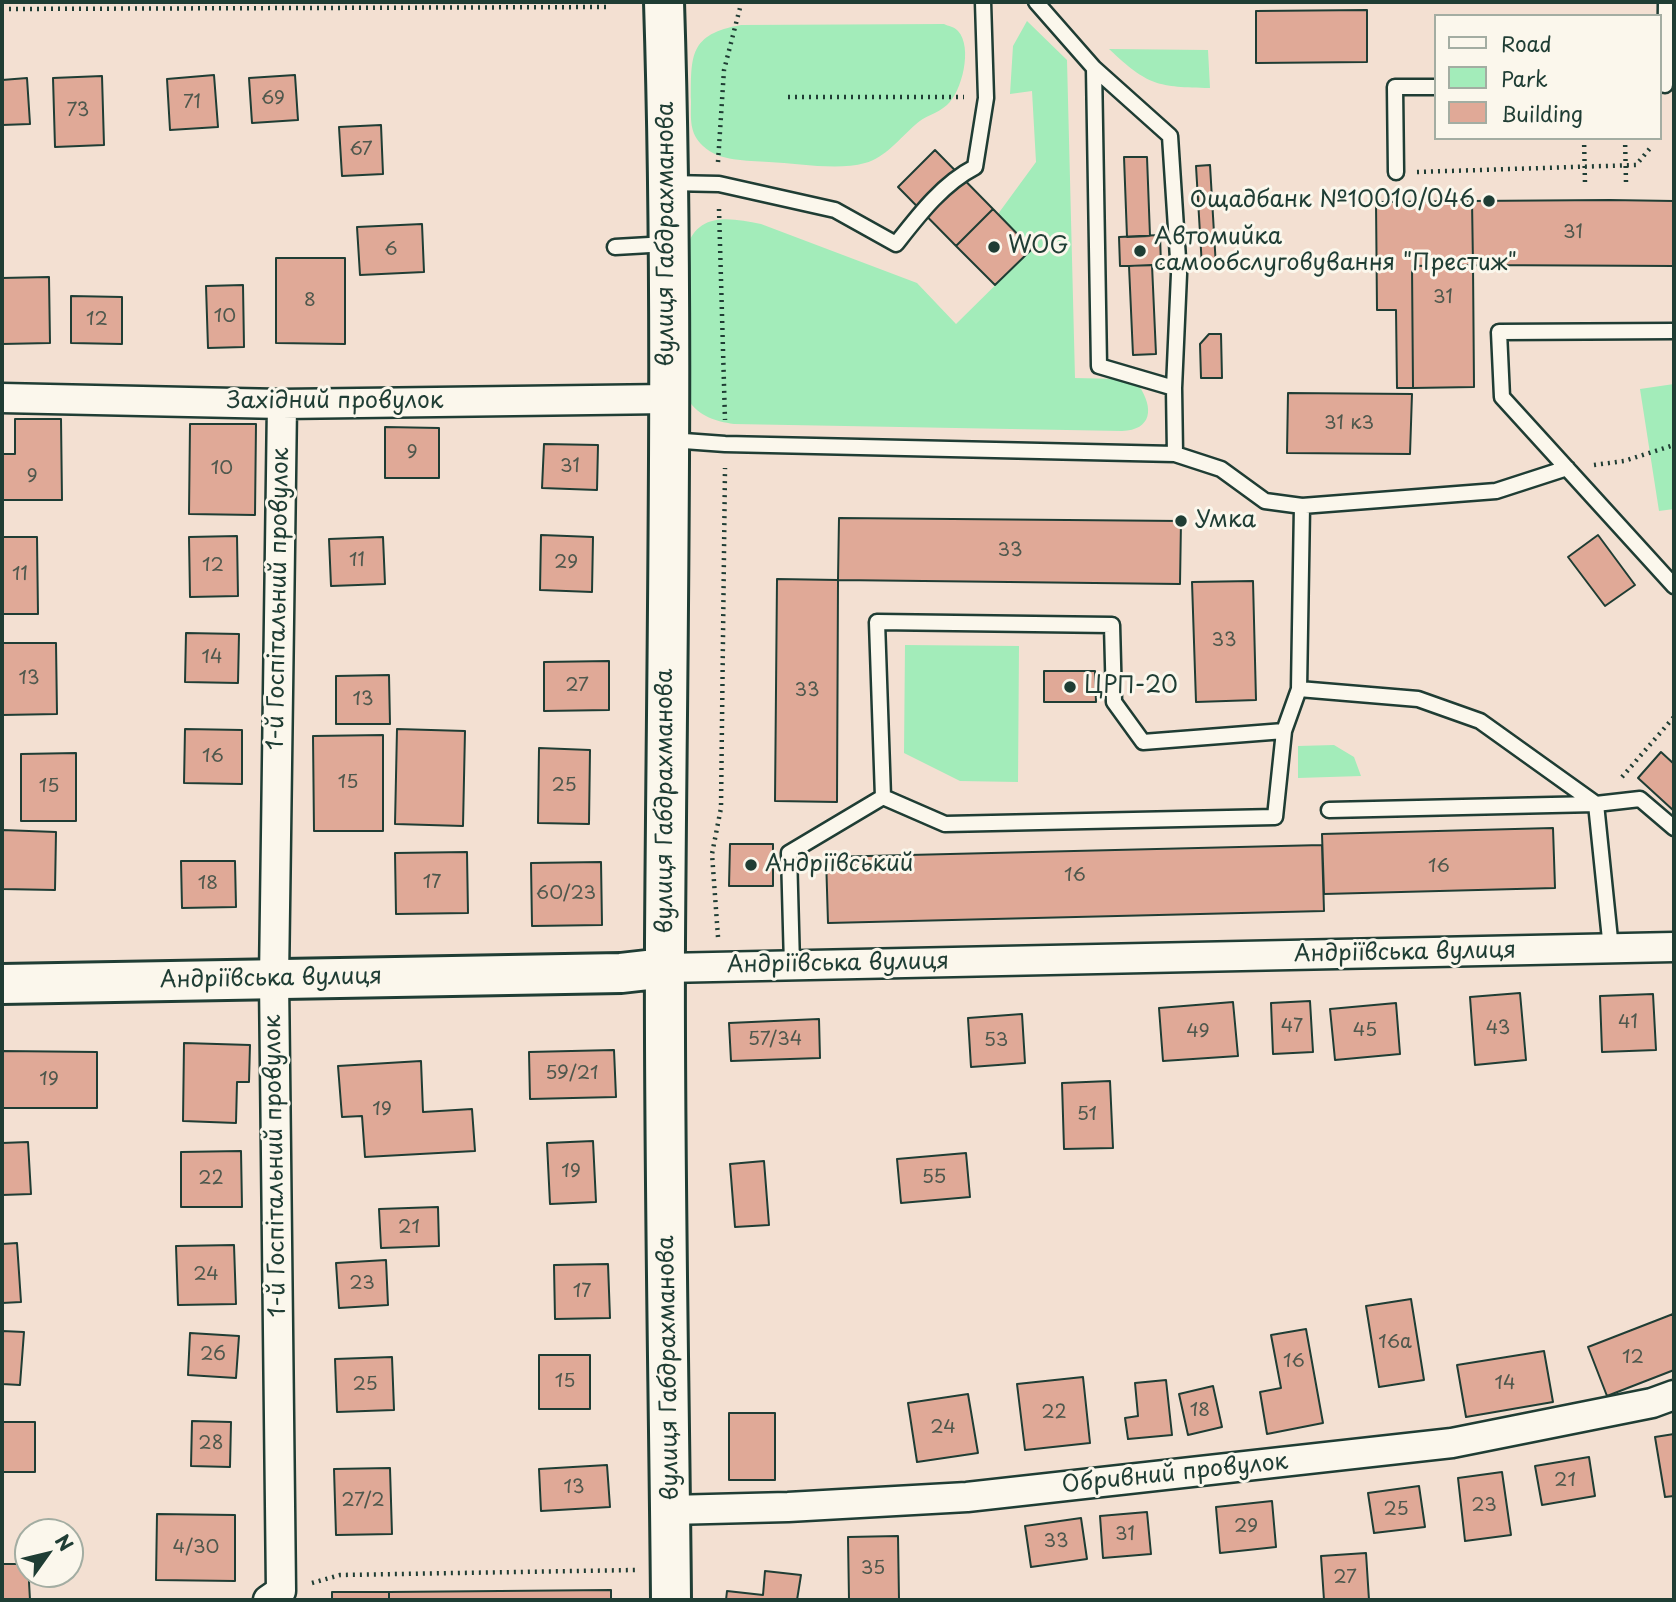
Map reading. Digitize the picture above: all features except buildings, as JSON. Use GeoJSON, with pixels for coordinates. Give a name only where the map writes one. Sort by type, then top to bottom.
{"type":"FeatureCollection","features":[{"type":"Feature","properties":{"kind":"street","name":"вулиця Габдрахманова"},"geometry":{"type":"LineString","coordinates":[[664,2],[668,183],[665,968],[671,1585]]}},
{"type":"Feature","properties":{"kind":"street","name":"Західний провулок"},"geometry":{"type":"LineString","coordinates":[[2,398],[282,404],[668,399]]}},
{"type":"Feature","properties":{"kind":"street","name":"1-й Госпітальний провулок"},"geometry":{"type":"LineString","coordinates":[[276,1597],[274,979],[282,404]]}},
{"type":"Feature","properties":{"kind":"street","name":"Андріївська вулиця"},"geometry":{"type":"LineString","coordinates":[[2,984],[621,973],[665,968],[792,964],[1674,947]]}},
{"type":"Feature","properties":{"kind":"street","name":"Обривний провулок"},"geometry":{"type":"LineString","coordinates":[[670,1510],[788,1507],[967,1497],[1452,1443],[1652,1403],[1674,1395]]}},
{"type":"Feature","properties":{"kind":"lane"},"geometry":{"type":"LineString","coordinates":[[668,183],[719,184],[835,210],[896,244],[922,211],[959,175],[975,167],[986,98],[983,2]]}},
{"type":"Feature","properties":{"kind":"lane"},"geometry":{"type":"LineString","coordinates":[[1036,2],[1094,68],[1170,136],[1179,274],[1174,388],[1175,454]]}},
{"type":"Feature","properties":{"kind":"lane"},"geometry":{"type":"LineString","coordinates":[[1666,2],[1667,85]]}},
{"type":"Feature","properties":{"kind":"lane"},"geometry":{"type":"LineString","coordinates":[[1094,68],[1099,366],[1174,388]]}},
{"type":"Feature","properties":{"kind":"lane"},"geometry":{"type":"LineString","coordinates":[[1396,172],[1395,87],[1434,86]]}},
{"type":"Feature","properties":{"kind":"lane"},"geometry":{"type":"LineString","coordinates":[[615,247],[668,244]]}},
{"type":"Feature","properties":{"kind":"lane"},"geometry":{"type":"LineString","coordinates":[[1674,331],[1499,332],[1502,397],[1567,468],[1668,568],[1674,586]]}},
{"type":"Feature","properties":{"kind":"lane"},"geometry":{"type":"LineString","coordinates":[[668,439],[725,444],[1175,454],[1221,470],[1265,500],[1302,506],[1496,491],[1567,468]]}},
{"type":"Feature","properties":{"kind":"lane"},"geometry":{"type":"LineString","coordinates":[[883,797],[945,824],[1275,817],[1284,731],[1299,689],[1302,506]]}},
{"type":"Feature","properties":{"kind":"lane"},"geometry":{"type":"LineString","coordinates":[[883,797],[877,622],[1112,625],[1114,702],[1143,742],[1284,731]]}},
{"type":"Feature","properties":{"kind":"lane"},"geometry":{"type":"LineString","coordinates":[[1299,689],[1418,699],[1480,721],[1597,804],[1611,949]]}},
{"type":"Feature","properties":{"kind":"lane"},"geometry":{"type":"LineString","coordinates":[[792,964],[789,853],[883,797]]}},
{"type":"Feature","properties":{"kind":"lane"},"geometry":{"type":"LineString","coordinates":[[1329,810],[1597,804],[1640,799],[1674,828]]}},
{"type":"Feature","properties":{"kind":"path"},"geometry":{"type":"LineString","coordinates":[[718,947],[712,853],[721,808],[725,444],[718,155],[724,70],[741,4]]}},
{"type":"Feature","properties":{"kind":"path"},"geometry":{"type":"LineString","coordinates":[[2,9],[610,7]]}},
{"type":"Feature","properties":{"kind":"path"},"geometry":{"type":"LineString","coordinates":[[788,97],[986,98]]}},
{"type":"Feature","properties":{"kind":"path"},"geometry":{"type":"LineString","coordinates":[[1584,140],[1585,183]]}},
{"type":"Feature","properties":{"kind":"path"},"geometry":{"type":"LineString","coordinates":[[1625,140],[1626,182]]}},
{"type":"Feature","properties":{"kind":"path"},"geometry":{"type":"LineString","coordinates":[[1396,172],[1636,165],[1652,146]]}},
{"type":"Feature","properties":{"kind":"path"},"geometry":{"type":"LineString","coordinates":[[1567,468],[1624,461],[1674,444]]}},
{"type":"Feature","properties":{"kind":"path"},"geometry":{"type":"LineString","coordinates":[[1597,804],[1674,717]]}},
{"type":"Feature","properties":{"kind":"path"},"geometry":{"type":"LineString","coordinates":[[276,1597],[340,1575],[671,1585]]}},
{"type":"Feature","properties":{"kind":"green space"},"geometry":{"type":"Polygon","coordinates":[[[1027,21],[1067,60],[1075,378],[1120,379],[1139,386],[1147,402],[1145,422],[1132,430],[1122,431],[734,424],[714,420],[698,410],[688,400],[686,250],[691,237],[706,223],[727,219],[761,224],[917,283],[956,324],[1032,249],[998,214],[1036,162],[1032,91],[1010,94],[1013,46],[1027,21]]]}},
{"type":"Feature","properties":{"kind":"green space"},"geometry":{"type":"Polygon","coordinates":[[[944,24],[958,31],[965,47],[964,69],[957,90],[947,105],[919,122],[886,152],[872,160],[854,165],[830,166],[734,159],[710,151],[695,136],[691,114],[693,60],[702,41],[711,34],[741,25],[944,24]]]}},
{"type":"Feature","properties":{"kind":"green space"},"geometry":{"type":"Polygon","coordinates":[[[1109,49],[1208,50],[1210,88],[1178,87],[1155,82],[1134,71],[1109,49]]]}},
{"type":"Feature","properties":{"kind":"green space"},"geometry":{"type":"Polygon","coordinates":[[[1674,384],[1674,509],[1659,511],[1640,389],[1674,384]]]}},
{"type":"Feature","properties":{"kind":"green space"},"geometry":{"type":"Polygon","coordinates":[[[905,645],[1019,646],[1018,782],[960,781],[904,753],[905,645]]]}},
{"type":"Feature","properties":{"kind":"green space"},"geometry":{"type":"Polygon","coordinates":[[[1334,745],[1354,757],[1361,776],[1298,778],[1298,746],[1334,745]]]}},
{"type":"Feature","properties":{"kind":"place","name":"Ощадбанк №10010/046"},"geometry":{"type":"Point","coordinates":[1489,201]}},
{"type":"Feature","properties":{"kind":"place","name":"WOG"},"geometry":{"type":"Point","coordinates":[994,247]}},
{"type":"Feature","properties":{"kind":"place","name":"Автомийка самообслуговування \"Престиж\""},"geometry":{"type":"Point","coordinates":[1140,251]}},
{"type":"Feature","properties":{"kind":"place","name":"Умка"},"geometry":{"type":"Point","coordinates":[1181,521]}},
{"type":"Feature","properties":{"kind":"place","name":"ЦРП-20"},"geometry":{"type":"Point","coordinates":[1070,687]}},
{"type":"Feature","properties":{"kind":"place","name":"Андріївський"},"geometry":{"type":"Point","coordinates":[751,865]}}]}
